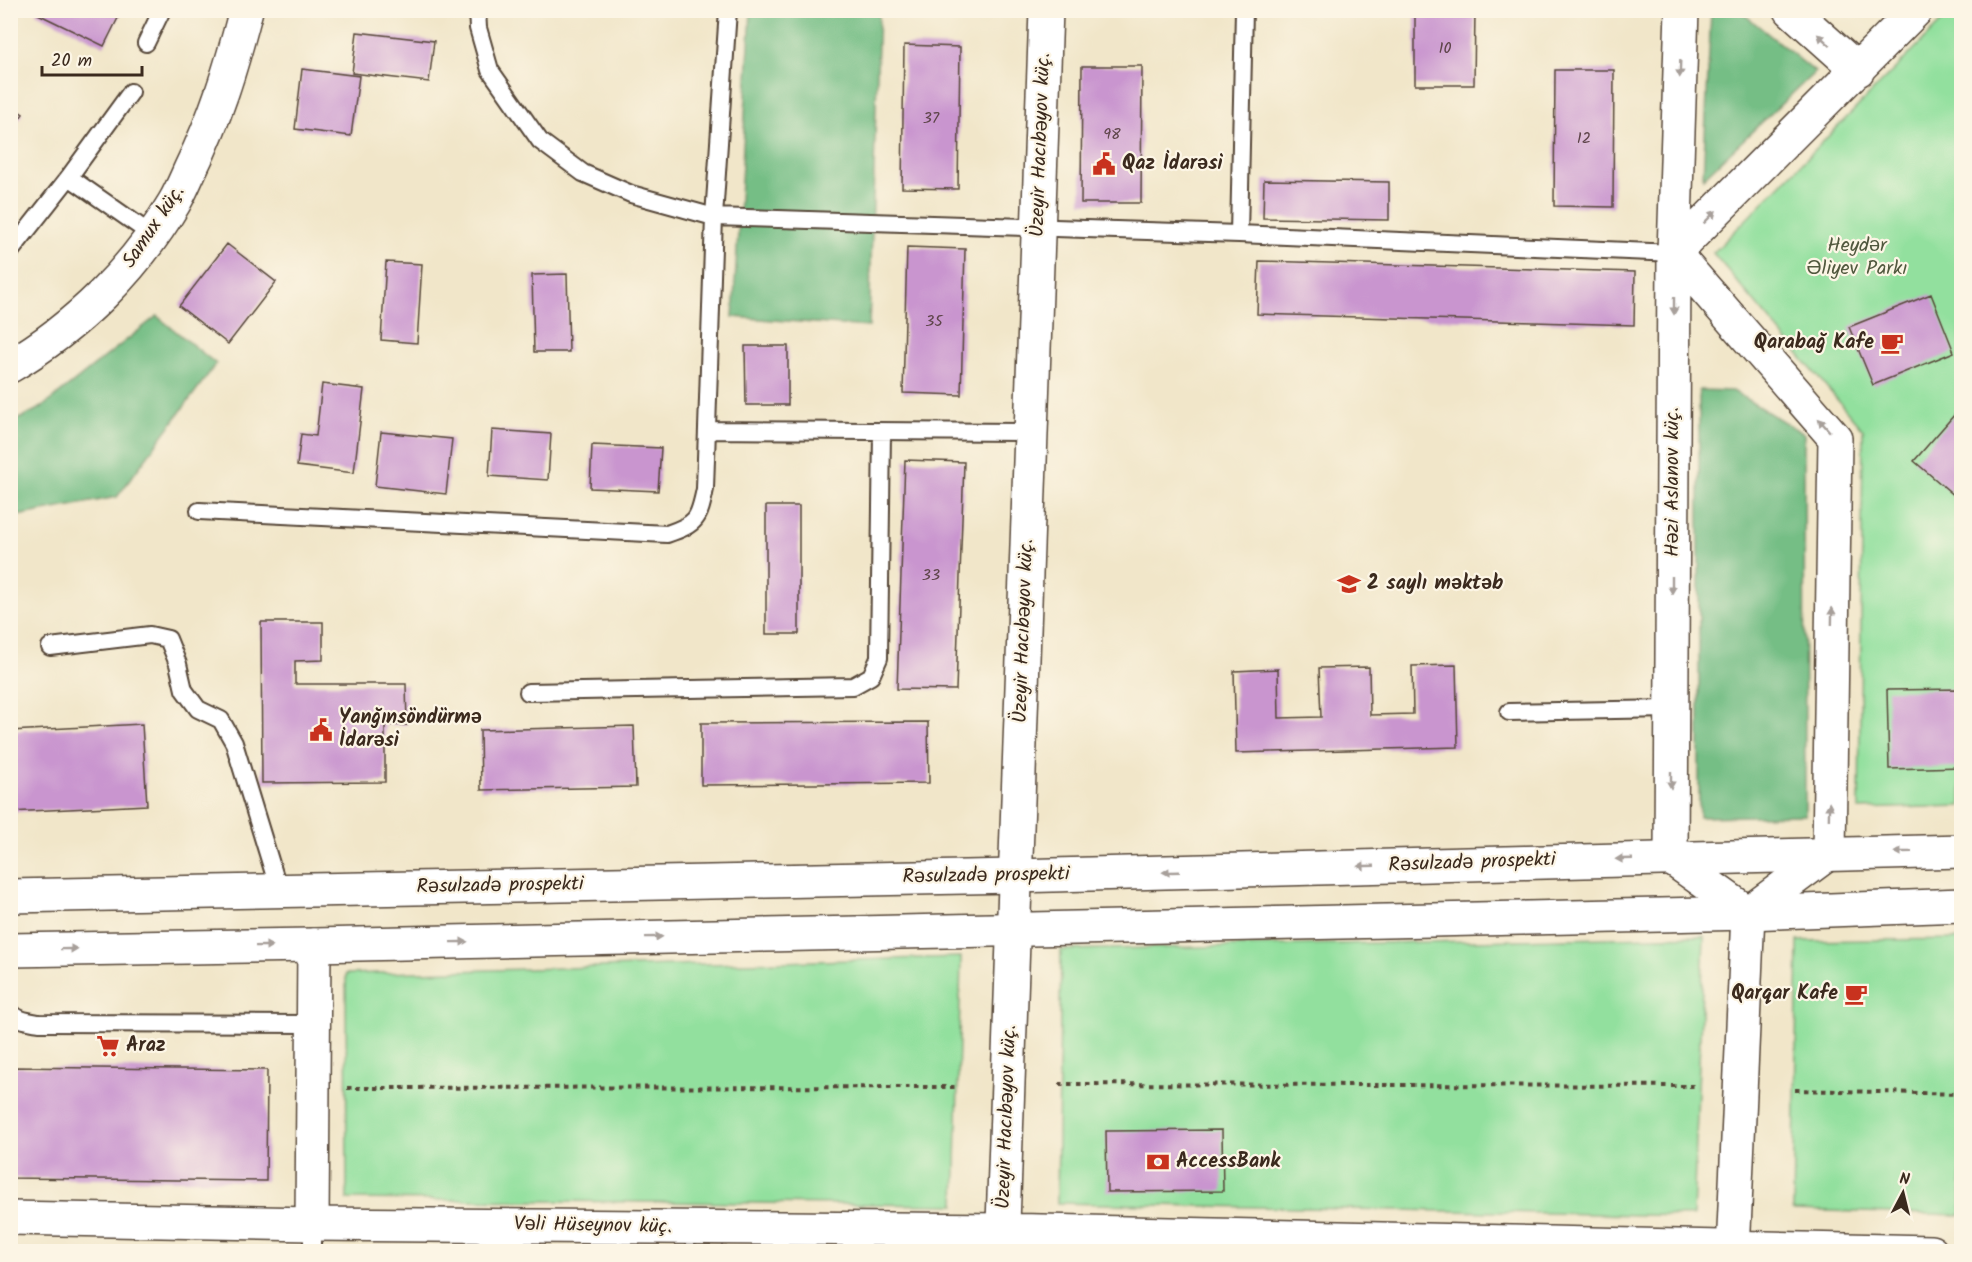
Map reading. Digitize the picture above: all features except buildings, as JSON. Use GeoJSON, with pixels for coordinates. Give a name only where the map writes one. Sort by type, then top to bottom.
{"type":"FeatureCollection","features":[{"type":"Feature","properties":{"kind":"street","name":"Samux küç."},"geometry":{"type":"LineString","coordinates":[[10,366],[32,353],[100,298],[131,264],[175,203],[206,138],[231,71],[246,10]]}},
{"type":"Feature","properties":{"kind":"street","name":"Üzeyir Hacıbəyov küç."},"geometry":{"type":"LineString","coordinates":[[1002,1241],[1046,10]]}},
{"type":"Feature","properties":{"kind":"street","name":"Həzi Aslanov küç."},"geometry":{"type":"LineString","coordinates":[[1671,858],[1674,253],[1682,10]]}},
{"type":"Feature","properties":{"kind":"street"},"geometry":{"type":"LineString","coordinates":[[1791,10],[1858,70]]}},
{"type":"Feature","properties":{"kind":"street"},"geometry":{"type":"LineString","coordinates":[[1748,913],[1829,854],[1834,438],[1674,253],[1916,10]]}},
{"type":"Feature","properties":{"kind":"street","name":"Rəsulzadə prospekti"},"geometry":{"type":"LineString","coordinates":[[10,896],[1015,876],[1962,850]]}},
{"type":"Feature","properties":{"kind":"street"},"geometry":{"type":"LineString","coordinates":[[1671,858],[1748,913]]}},
{"type":"Feature","properties":{"kind":"street"},"geometry":{"type":"LineString","coordinates":[[10,950],[1748,913],[1962,905]]}},
{"type":"Feature","properties":{"kind":"street"},"geometry":{"type":"LineString","coordinates":[[1733,1249],[1748,913]]}},
{"type":"Feature","properties":{"kind":"street"},"geometry":{"type":"LineString","coordinates":[[312,1238],[314,945]]}},
{"type":"Feature","properties":{"kind":"street","name":"Vəli Hüseynov küç."},"geometry":{"type":"LineString","coordinates":[[10,1218],[312,1238],[1002,1241],[1931,1251]]}},
{"type":"Feature","properties":{"kind":"lane"},"geometry":{"type":"LineString","coordinates":[[146,43],[162,10]]}},
{"type":"Feature","properties":{"kind":"lane"},"geometry":{"type":"LineString","coordinates":[[477,10],[478,28],[490,70],[540,141],[583,173],[630,194],[714,217],[1038,226],[1674,253]]}},
{"type":"Feature","properties":{"kind":"lane"},"geometry":{"type":"LineString","coordinates":[[199,511],[667,534],[688,527],[700,512],[705,489],[714,217],[728,10]]}},
{"type":"Feature","properties":{"kind":"lane"},"geometry":{"type":"LineString","coordinates":[[1239,234],[1244,10]]}},
{"type":"Feature","properties":{"kind":"lane"},"geometry":{"type":"LineString","coordinates":[[10,252],[69,177],[131,92]]}},
{"type":"Feature","properties":{"kind":"lane"},"geometry":{"type":"LineString","coordinates":[[69,177],[152,235]]}},
{"type":"Feature","properties":{"kind":"lane"},"geometry":{"type":"LineString","coordinates":[[707,430],[1031,432]]}},
{"type":"Feature","properties":{"kind":"lane"},"geometry":{"type":"LineString","coordinates":[[528,692],[853,686],[871,676],[879,658],[882,432]]}},
{"type":"Feature","properties":{"kind":"lane"},"geometry":{"type":"LineString","coordinates":[[50,647],[150,635],[168,639],[178,664],[184,690],[198,709],[221,720],[234,743],[279,890]]}},
{"type":"Feature","properties":{"kind":"lane"},"geometry":{"type":"LineString","coordinates":[[1509,712],[1671,709]]}},
{"type":"Feature","properties":{"kind":"lane"},"geometry":{"type":"LineString","coordinates":[[10,1011],[24,1021],[39,1023],[314,1024]]}},
{"type":"Feature","properties":{"kind":"path"},"geometry":{"type":"LineString","coordinates":[[1059,1084],[1698,1086]]}},
{"type":"Feature","properties":{"kind":"path"},"geometry":{"type":"LineString","coordinates":[[346,1088],[958,1088]]}},
{"type":"Feature","properties":{"kind":"path"},"geometry":{"type":"LineString","coordinates":[[1795,1090],[1962,1094]]}},
{"type":"Feature","properties":{"kind":"green space"},"geometry":{"type":"Polygon","coordinates":[[[751,11],[879,11],[869,327],[733,317],[751,11]]]}},
{"type":"Feature","properties":{"kind":"green space"},"geometry":{"type":"Polygon","coordinates":[[[1711,11],[1740,11],[1815,72],[1703,178],[1711,11]]]}},
{"type":"Feature","properties":{"kind":"green space","name":"Heydər Əliyev Parkı"},"geometry":{"type":"Polygon","coordinates":[[[1952,11],[1961,11],[1961,806],[1859,809],[1863,430],[1713,253],[1952,11]]]}},
{"type":"Feature","properties":{"kind":"green space"},"geometry":{"type":"Polygon","coordinates":[[[157,316],[216,364],[117,497],[11,517],[11,423],[42,407],[157,316]]]}},
{"type":"Feature","properties":{"kind":"green space"},"geometry":{"type":"Polygon","coordinates":[[[1699,390],[1733,391],[1804,434],[1805,815],[1699,817],[1699,390]]]}},
{"type":"Feature","properties":{"kind":"green space"},"geometry":{"type":"Polygon","coordinates":[[[1704,936],[1693,1216],[1057,1203],[1061,950],[1704,936]]]}},
{"type":"Feature","properties":{"kind":"green space"},"geometry":{"type":"Polygon","coordinates":[[[1961,939],[1961,1215],[1793,1210],[1798,941],[1961,939]]]}},
{"type":"Feature","properties":{"kind":"green space"},"geometry":{"type":"Polygon","coordinates":[[[961,957],[955,1205],[347,1199],[346,974],[961,957]]]}},
{"type":"Feature","properties":{"kind":"place","name":"Qaz İdarəsi"},"geometry":{"type":"Point","coordinates":[1104,164]}},
{"type":"Feature","properties":{"kind":"place","name":"Qarabağ Kafe"},"geometry":{"type":"Point","coordinates":[1892,343]}},
{"type":"Feature","properties":{"kind":"place","name":"2 saylı məktəb"},"geometry":{"type":"Point","coordinates":[1349,584]}},
{"type":"Feature","properties":{"kind":"place","name":"Yanğınsöndürmə İdarəsi"},"geometry":{"type":"Point","coordinates":[321,730]}},
{"type":"Feature","properties":{"kind":"place","name":"Qarqar Kafe"},"geometry":{"type":"Point","coordinates":[1856,994]}},
{"type":"Feature","properties":{"kind":"place","name":"Araz"},"geometry":{"type":"Point","coordinates":[108,1046]}},
{"type":"Feature","properties":{"kind":"place","name":"AccessBank"},"geometry":{"type":"Point","coordinates":[1158,1162]}}]}
